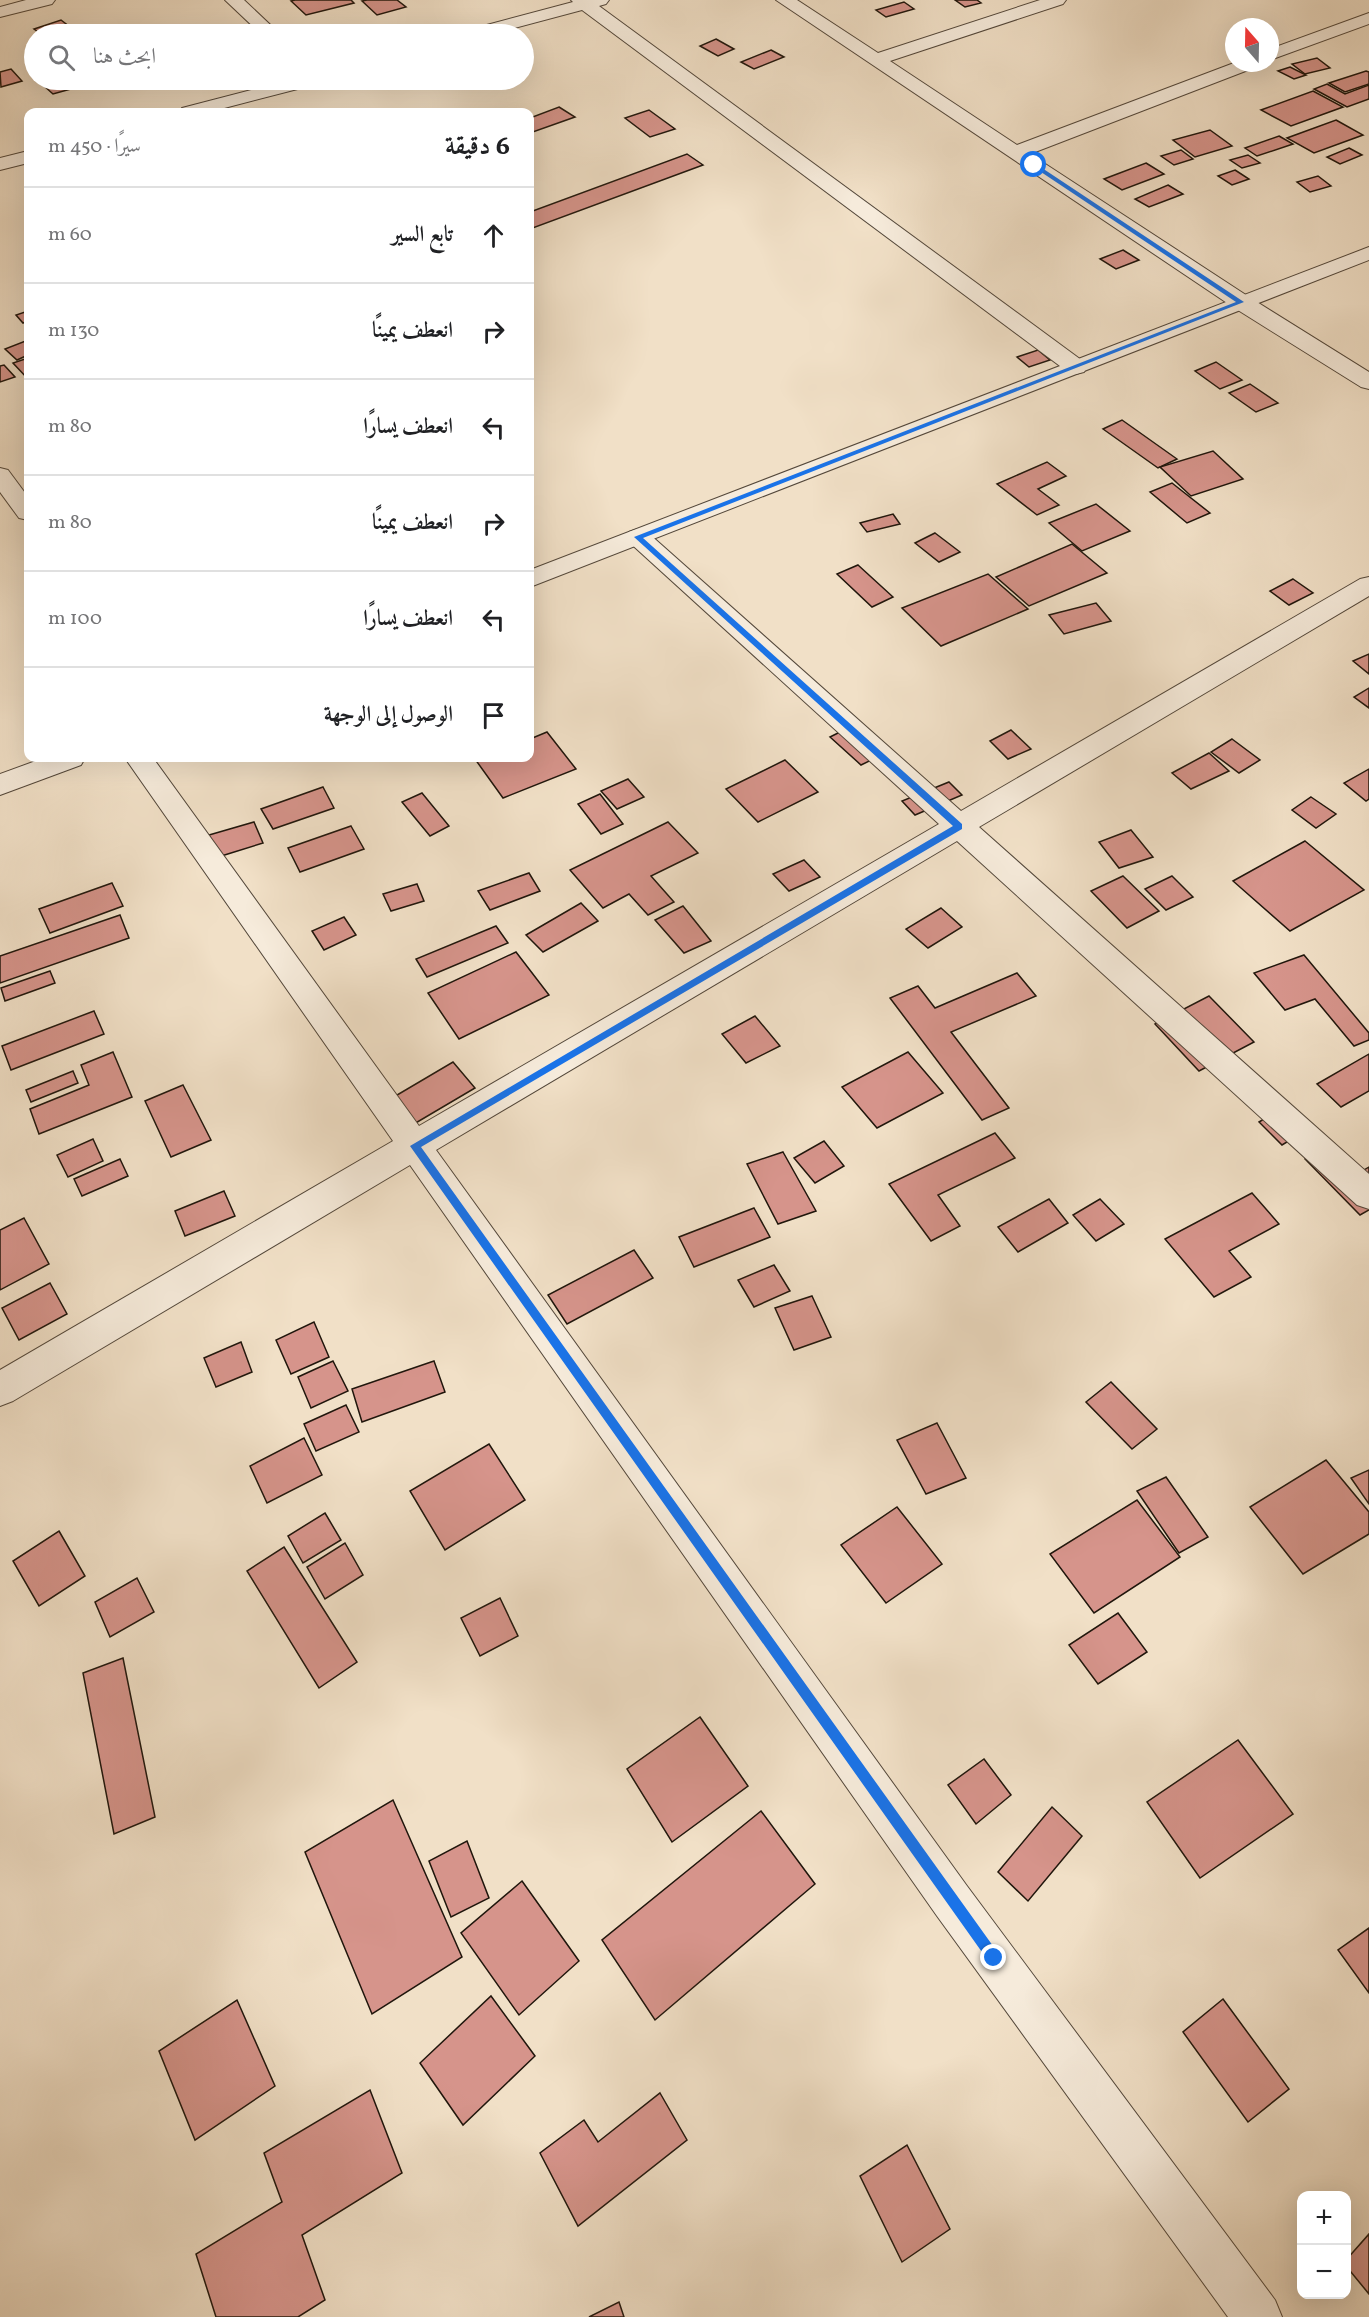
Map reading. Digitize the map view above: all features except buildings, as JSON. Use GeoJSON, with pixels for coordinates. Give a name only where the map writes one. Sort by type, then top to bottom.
{"type":"FeatureCollection","features":[{"type":"Feature","properties":{"kind":"street"},"geometry":{"type":"LineString","coordinates":[[0,12],[46,0]]}},
{"type":"Feature","properties":{"kind":"street"},"geometry":{"type":"LineString","coordinates":[[234,0],[260,24]]}},
{"type":"Feature","properties":{"kind":"street"},"geometry":{"type":"LineString","coordinates":[[784,0],[1241,302],[1369,382]]}},
{"type":"Feature","properties":{"kind":"street"},"geometry":{"type":"LineString","coordinates":[[875,60],[1028,4],[1057,0]]}},
{"type":"Feature","properties":{"kind":"street"},"geometry":{"type":"LineString","coordinates":[[509,24],[588,1],[1076,367]]}},
{"type":"Feature","properties":{"kind":"street"},"geometry":{"type":"LineString","coordinates":[[1279,53],[1369,18]]}},
{"type":"Feature","properties":{"kind":"street"},"geometry":{"type":"LineString","coordinates":[[1015,153],[1226,72]]}},
{"type":"Feature","properties":{"kind":"street"},"geometry":{"type":"LineString","coordinates":[[204,108],[272,90]]}},
{"type":"Feature","properties":{"kind":"street"},"geometry":{"type":"LineString","coordinates":[[0,164],[24,158]]}},
{"type":"Feature","properties":{"kind":"street"},"geometry":{"type":"LineString","coordinates":[[534,577],[1369,252]]}},
{"type":"Feature","properties":{"kind":"street"},"geometry":{"type":"LineString","coordinates":[[0,475],[24,508]]}},
{"type":"Feature","properties":{"kind":"street"},"geometry":{"type":"LineString","coordinates":[[638,537],[1369,1195]]}},
{"type":"Feature","properties":{"kind":"street"},"geometry":{"type":"LineString","coordinates":[[0,1389],[1369,585]]}},
{"type":"Feature","properties":{"kind":"street"},"geometry":{"type":"LineString","coordinates":[[0,785],[60,762]]}},
{"type":"Feature","properties":{"kind":"street"},"geometry":{"type":"LineString","coordinates":[[142,762],[952,1901],[1258,2317]]}},
{"type":"Feature","properties":{"kind":"route"},"geometry":{"type":"LineString","coordinates":[[994,1958],[415,1146],[959,826],[638,537],[1241,302],[1034,165]]}}]}
